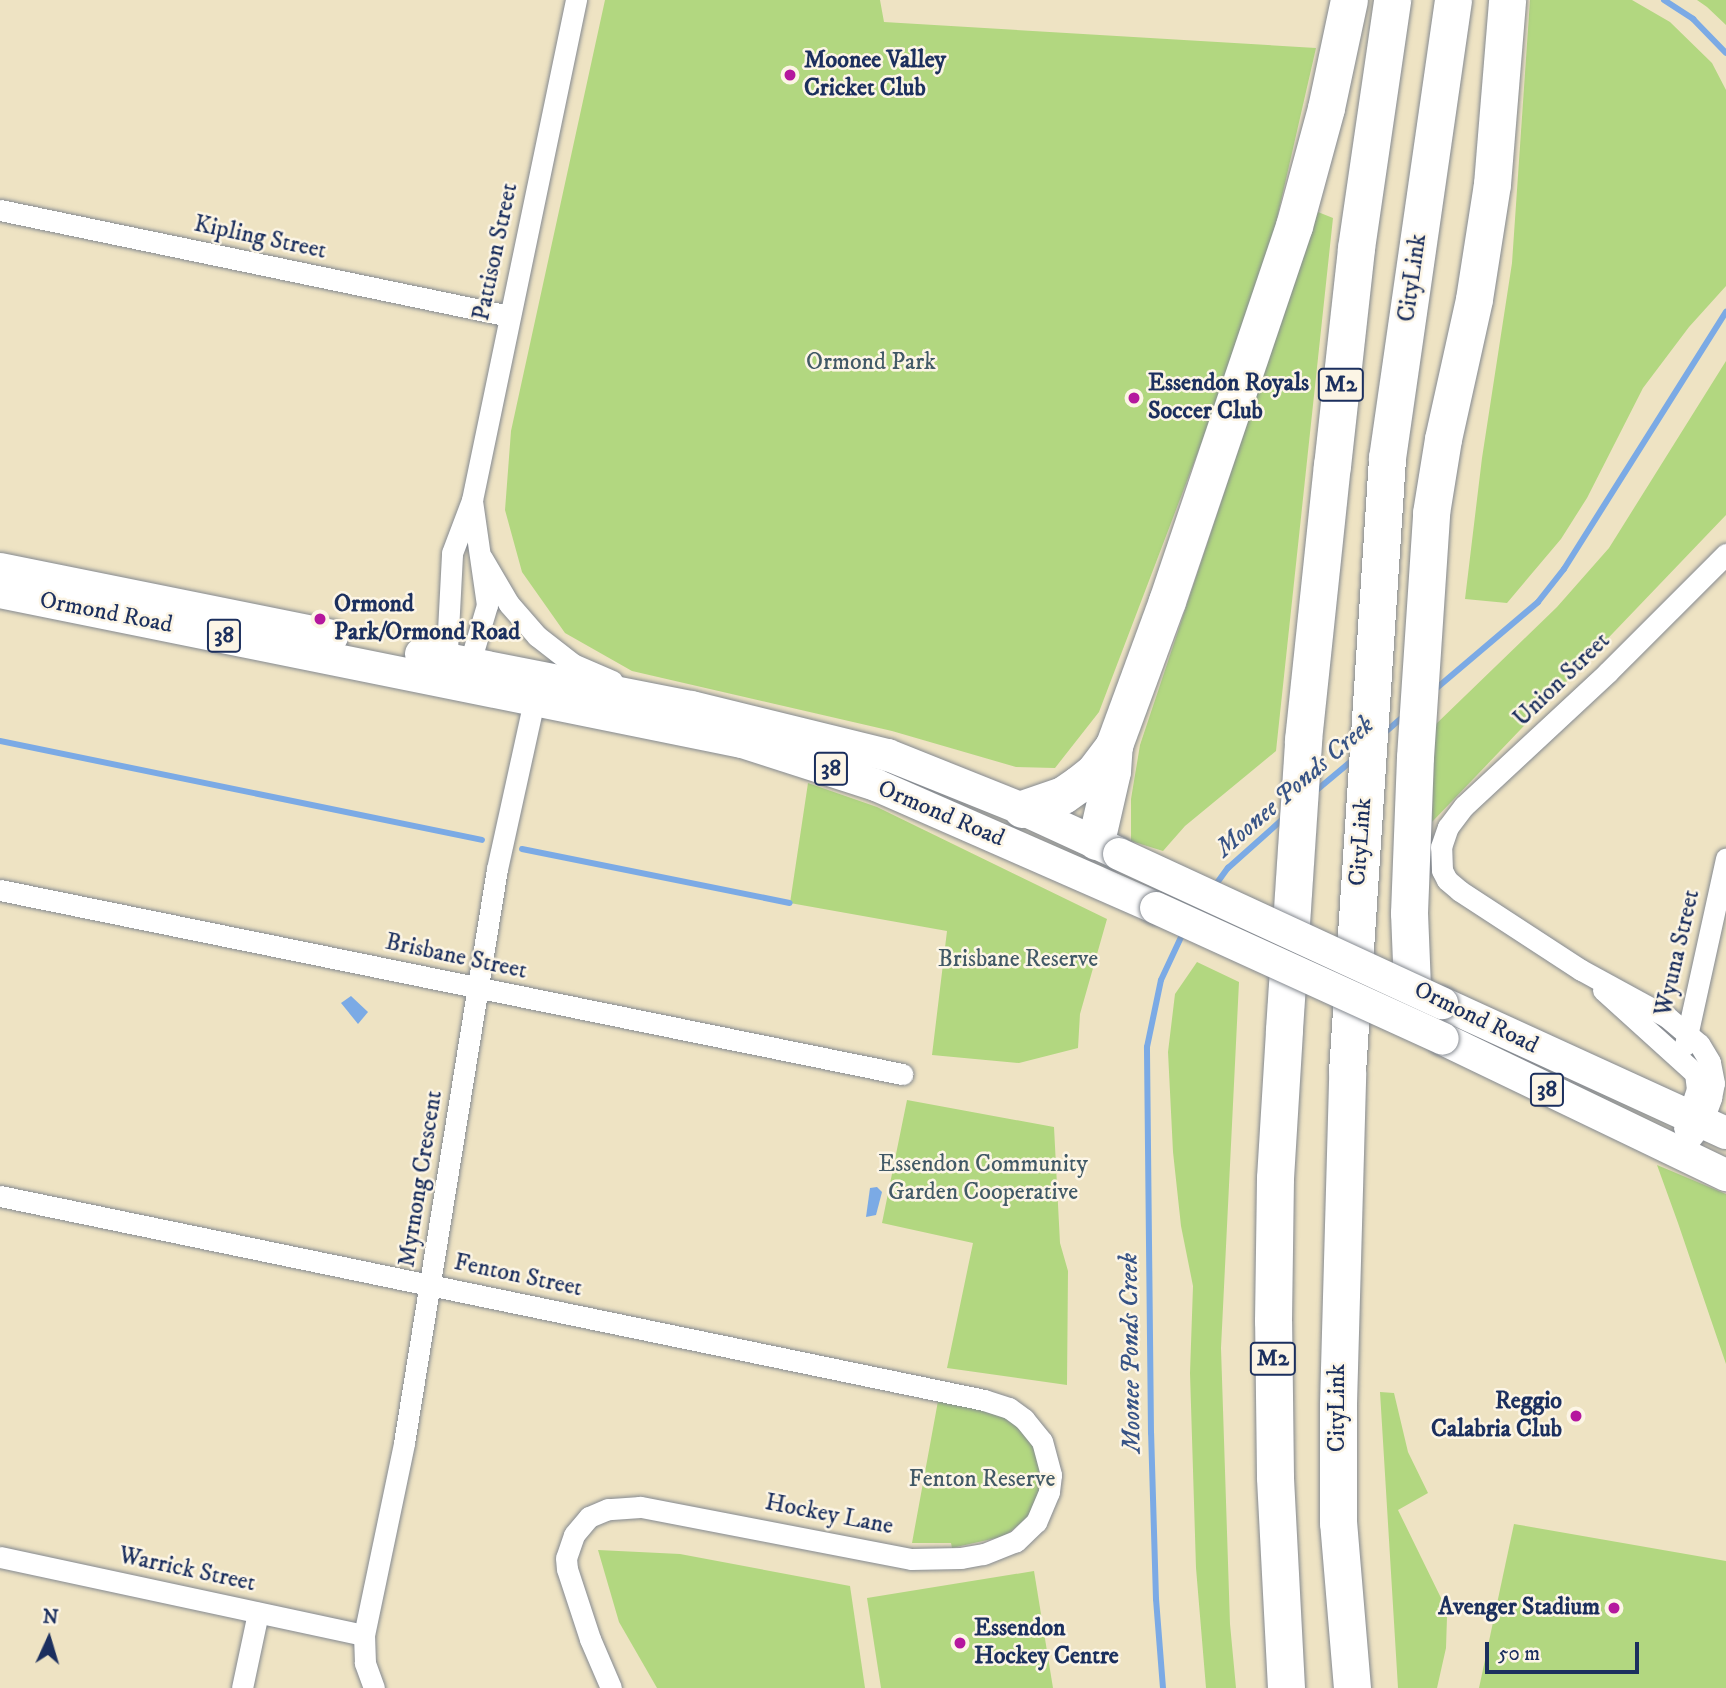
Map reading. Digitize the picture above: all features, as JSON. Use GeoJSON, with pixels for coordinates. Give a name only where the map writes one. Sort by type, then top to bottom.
{"type":"FeatureCollection","features":[{"type":"Feature","properties":{"kind":"highway","name":"M2"},"geometry":{"type":"LineString","coordinates":[[1286,1688],[1275,1477],[1275,1178],[1303,740],[1356,248],[1390,15]]}},
{"type":"Feature","properties":{"kind":"highway"},"geometry":{"type":"LineString","coordinates":[[1427,995],[1409,913],[1431,513],[1443,439],[1474,299],[1490,197],[1506,15]]}},
{"type":"Feature","properties":{"kind":"highway"},"geometry":{"type":"LineString","coordinates":[[1108,847],[1114,745],[1294,226],[1346,16]]}},
{"type":"Feature","properties":{"kind":"highway","name":"CityLink"},"geometry":{"type":"LineString","coordinates":[[1352,1688],[1338,1522],[1338,1404],[1347,1072],[1387,458],[1451,16]]}},
{"type":"Feature","properties":{"kind":"highway"},"geometry":{"type":"LineString","coordinates":[[1022,809],[1063,795],[1094,772],[1114,745]]}},
{"type":"Feature","properties":{"kind":"highway"},"geometry":{"type":"LineString","coordinates":[[1363,983],[1400,936],[1409,913]]}},
{"type":"Feature","properties":{"kind":"main road","name":"Ormond Road"},"geometry":{"type":"LineString","coordinates":[[0,569],[453,668],[796,757],[876,785],[1099,882],[1363,983],[1427,995],[1704,1124]]}},
{"type":"Feature","properties":{"kind":"main road","name":"Ormond Road"},"geometry":{"type":"LineString","coordinates":[[0,592],[453,668]]}},
{"type":"Feature","properties":{"kind":"main road","name":"Ormond Road"},"geometry":{"type":"LineString","coordinates":[[537,689],[664,702],[790,729],[888,755],[1022,809],[1108,847],[1363,983],[1443,1039],[1704,1165]]}},
{"type":"Feature","properties":{"kind":"main road"},"geometry":{"type":"LineString","coordinates":[[1099,882],[1108,847]]}},
{"type":"Feature","properties":{"kind":"street","name":"Pattison Street"},"geometry":{"type":"LineString","coordinates":[[453,668],[452,553],[472,500],[573,5]]}},
{"type":"Feature","properties":{"kind":"street","name":"Kipling Street"},"geometry":{"type":"LineString","coordinates":[[0,210],[509,316]]}},
{"type":"Feature","properties":{"kind":"street","name":"Pattison Street"},"geometry":{"type":"LineString","coordinates":[[453,668],[487,605],[472,500]]}},
{"type":"Feature","properties":{"kind":"street","name":"Union Street"},"geometry":{"type":"LineString","coordinates":[[1581,970],[1452,886],[1442,870],[1441,847],[1448,827],[1464,806],[1600,681],[1726,554]]}},
{"type":"Feature","properties":{"kind":"street","name":"Pattison Street"},"geometry":{"type":"LineString","coordinates":[[482,558],[509,604],[537,636],[573,664],[664,702]]}},
{"type":"Feature","properties":{"kind":"street","name":"Myrnong Crescent"},"geometry":{"type":"LineString","coordinates":[[374,1688],[365,1663],[364,1635],[400,1465],[497,869],[537,689]]}},
{"type":"Feature","properties":{"kind":"street","name":"Wyuna Street"},"geometry":{"type":"LineString","coordinates":[[1684,1061],[1687,1031],[1726,858]]}},
{"type":"Feature","properties":{"kind":"street","name":"Brisbane Street"},"geometry":{"type":"LineString","coordinates":[[0,890],[902,1074]]}},
{"type":"Feature","properties":{"kind":"street"},"geometry":{"type":"LineString","coordinates":[[1581,970],[1687,1031],[1718,1064],[1704,1124]]}},
{"type":"Feature","properties":{"kind":"street"},"geometry":{"type":"LineString","coordinates":[[1581,970],[1695,1073],[1704,1124],[1704,1165]]}},
{"type":"Feature","properties":{"kind":"street","name":"Fenton Street"},"geometry":{"type":"LineString","coordinates":[[0,1196],[942,1392]]}},
{"type":"Feature","properties":{"kind":"street","name":"Hockey Lane"},"geometry":{"type":"LineString","coordinates":[[611,1688],[581,1614],[566,1558],[581,1525],[598,1512],[619,1507],[640,1507],[923,1560],[983,1554],[1016,1541],[1028,1531],[1044,1509],[1051,1475],[1049,1457],[1035,1430],[1009,1408],[942,1392]]}},
{"type":"Feature","properties":{"kind":"street","name":"Warrick Street"},"geometry":{"type":"LineString","coordinates":[[0,1557],[364,1635]]}},
{"type":"Feature","properties":{"kind":"street"},"geometry":{"type":"LineString","coordinates":[[242,1688],[258,1613]]}},
{"type":"Feature","properties":{"kind":"green space","name":"Ormond Park"},"geometry":{"type":"Polygon","coordinates":[[[605,0],[880,0],[884,22],[1316,48],[1262,284],[1099,712],[1055,768],[1016,767],[892,731],[632,671],[565,633],[522,572],[505,510],[511,431],[605,0]]]}},
{"type":"Feature","properties":{"kind":"green space"},"geometry":{"type":"Polygon","coordinates":[[[1530,0],[1632,0],[1670,22],[1712,63],[1726,90],[1726,286],[1689,327],[1643,388],[1587,498],[1561,539],[1507,603],[1465,599],[1482,458],[1512,263],[1530,0]]]}},
{"type":"Feature","properties":{"kind":"green space"},"geometry":{"type":"Polygon","coordinates":[[[1697,0],[1726,0],[1726,25],[1707,7],[1697,0]]]}},
{"type":"Feature","properties":{"kind":"green space"},"geometry":{"type":"Polygon","coordinates":[[[1318,212],[1333,218],[1276,751],[1185,826],[1163,851],[1131,841],[1131,799],[1140,745],[1318,212]]]}},
{"type":"Feature","properties":{"kind":"green space"},"geometry":{"type":"Polygon","coordinates":[[[1726,361],[1726,515],[1432,822],[1435,725],[1557,607],[1609,548],[1726,361]]]}},
{"type":"Feature","properties":{"kind":"green space","name":"Brisbane Reserve"},"geometry":{"type":"Polygon","coordinates":[[[808,783],[877,807],[1107,919],[1080,1014],[1078,1048],[1019,1063],[932,1055],[947,931],[790,903],[808,783]]]}},
{"type":"Feature","properties":{"kind":"green space"},"geometry":{"type":"Polygon","coordinates":[[[1197,962],[1239,982],[1221,1348],[1230,1624],[1236,1688],[1206,1688],[1196,1568],[1190,1373],[1193,1286],[1181,1226],[1173,1152],[1168,1052],[1175,994],[1197,962]]]}},
{"type":"Feature","properties":{"kind":"green space","name":"Essendon Community Garden Cooperative"},"geometry":{"type":"Polygon","coordinates":[[[907,1100],[1054,1127],[1060,1243],[1068,1271],[1067,1385],[947,1368],[973,1243],[882,1223],[907,1100]]]}},
{"type":"Feature","properties":{"kind":"green space"},"geometry":{"type":"Polygon","coordinates":[[[1657,1165],[1726,1194],[1726,1364],[1678,1223],[1657,1165]]]}},
{"type":"Feature","properties":{"kind":"green space"},"geometry":{"type":"Polygon","coordinates":[[[1380,1392],[1394,1393],[1408,1452],[1428,1493],[1398,1510],[1442,1600],[1447,1617],[1446,1648],[1437,1688],[1398,1688],[1380,1392]]]}},
{"type":"Feature","properties":{"kind":"green space","name":"Fenton Reserve"},"geometry":{"type":"Polygon","coordinates":[[[938,1401],[996,1413],[1013,1421],[1034,1448],[1040,1466],[1041,1484],[1036,1501],[1028,1517],[1005,1536],[952,1548],[951,1543],[912,1543],[938,1401]]]}},
{"type":"Feature","properties":{"kind":"green space","name":"Avenger Stadium"},"geometry":{"type":"Polygon","coordinates":[[[1514,1524],[1726,1561],[1726,1688],[1479,1688],[1514,1524]]]}},
{"type":"Feature","properties":{"kind":"green space"},"geometry":{"type":"Polygon","coordinates":[[[598,1550],[680,1554],[850,1586],[865,1688],[657,1688],[619,1622],[598,1550]]]}},
{"type":"Feature","properties":{"kind":"green space","name":"Essendon Hockey Centre"},"geometry":{"type":"Polygon","coordinates":[[[1034,1571],[1053,1688],[881,1688],[867,1598],[1034,1571]]]}},
{"type":"Feature","properties":{"kind":"water"},"geometry":{"type":"Polygon","coordinates":[[[351,996],[368,1012],[358,1024],[341,1003],[351,996]]]}},
{"type":"Feature","properties":{"kind":"water"},"geometry":{"type":"Polygon","coordinates":[[[877,1187],[882,1192],[876,1215],[866,1217],[870,1188],[877,1187]]]}},
{"type":"Feature","properties":{"kind":"waterway","name":"Moonee Ponds Creek"},"geometry":{"type":"LineString","coordinates":[[1664,0],[1693,19],[1726,53]]}},
{"type":"Feature","properties":{"kind":"waterway","name":"Moonee Ponds Creek"},"geometry":{"type":"LineString","coordinates":[[1432,692],[1538,602],[1564,569],[1726,312]]}},
{"type":"Feature","properties":{"kind":"waterway","name":"Moonee Ponds Creek"},"geometry":{"type":"LineString","coordinates":[[1382,735],[1405,715]]}},
{"type":"Feature","properties":{"kind":"waterway"},"geometry":{"type":"LineString","coordinates":[[0,741],[482,840]]}},
{"type":"Feature","properties":{"kind":"waterway","name":"Moonee Ponds Creek"},"geometry":{"type":"LineString","coordinates":[[1312,794],[1355,758]]}},
{"type":"Feature","properties":{"kind":"waterway","name":"Moonee Ponds Creek"},"geometry":{"type":"LineString","coordinates":[[1214,887],[1228,868],[1285,817]]}},
{"type":"Feature","properties":{"kind":"waterway"},"geometry":{"type":"LineString","coordinates":[[522,849],[790,903]]}},
{"type":"Feature","properties":{"kind":"waterway","name":"Moonee Ponds Creek"},"geometry":{"type":"LineString","coordinates":[[1163,1688],[1156,1599],[1151,1433],[1147,1047],[1161,980],[1184,931]]}},
{"type":"Feature","properties":{"kind":"place","name":"Moonee Valley Cricket Club"},"geometry":{"type":"Point","coordinates":[790,75]}},
{"type":"Feature","properties":{"kind":"place","name":"Essendon Royals Soccer Club"},"geometry":{"type":"Point","coordinates":[1134,398]}},
{"type":"Feature","properties":{"kind":"place","name":"Ormond Park/Ormond Road"},"geometry":{"type":"Point","coordinates":[320,619]}},
{"type":"Feature","properties":{"kind":"place","name":"Reggio Calabria Club"},"geometry":{"type":"Point","coordinates":[1576,1416]}},
{"type":"Feature","properties":{"kind":"place","name":"Avenger Stadium"},"geometry":{"type":"Point","coordinates":[1614,1608]}},
{"type":"Feature","properties":{"kind":"place","name":"Essendon Hockey Centre"},"geometry":{"type":"Point","coordinates":[960,1643]}}]}
